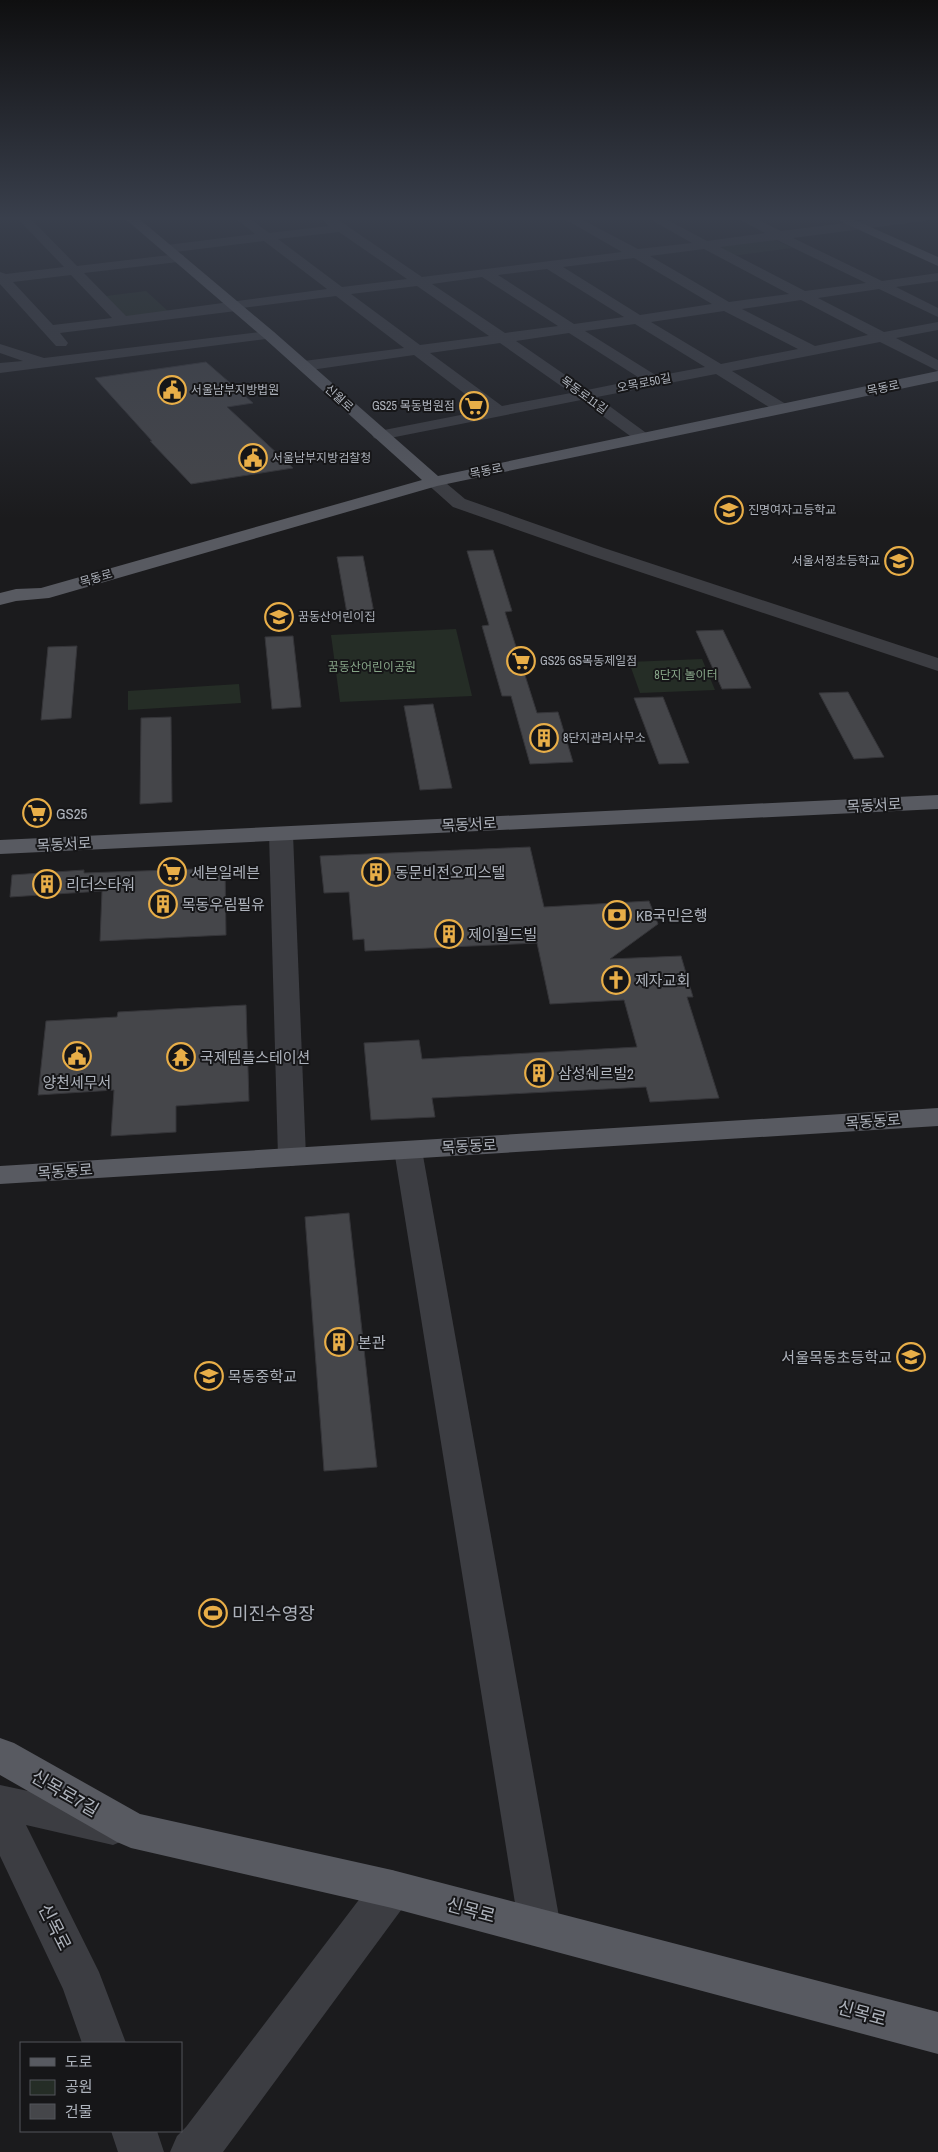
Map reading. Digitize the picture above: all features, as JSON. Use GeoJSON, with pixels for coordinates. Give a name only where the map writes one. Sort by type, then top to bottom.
{"type":"FeatureCollection","features":[{"type":"Feature","properties":{"kind":"main road","name":"신월로"},"geometry":{"type":"LineString","coordinates":[[248,317],[434,482]]}},
{"type":"Feature","properties":{"kind":"main road","name":"목동로"},"geometry":{"type":"LineString","coordinates":[[0,599],[16,594],[42,594],[434,482],[938,376]]}},
{"type":"Feature","properties":{"kind":"main road"},"geometry":{"type":"LineString","coordinates":[[372,500],[397,480],[408,458],[438,467],[509,466]]}},
{"type":"Feature","properties":{"kind":"main road"},"geometry":{"type":"LineString","coordinates":[[0,594],[26,587],[108,575]]}},
{"type":"Feature","properties":{"kind":"main road"},"geometry":{"type":"LineString","coordinates":[[0,618],[45,604],[108,575]]}},
{"type":"Feature","properties":{"kind":"main road","name":"목동로"},"geometry":{"type":"LineString","coordinates":[[0,611],[29,603],[42,594]]}},
{"type":"Feature","properties":{"kind":"main road","name":"목동서로"},"geometry":{"type":"LineString","coordinates":[[0,847],[938,802]]}},
{"type":"Feature","properties":{"kind":"main road","name":"목동동로"},"geometry":{"type":"LineString","coordinates":[[0,1175],[938,1118]]}},
{"type":"Feature","properties":{"kind":"main road","name":"신목로7길"},"geometry":{"type":"LineString","coordinates":[[0,1755],[131,1830]]}},
{"type":"Feature","properties":{"kind":"main road","name":"신목로"},"geometry":{"type":"LineString","coordinates":[[131,1830],[392,1889],[938,2033]]}},
{"type":"Feature","properties":{"kind":"street"},"geometry":{"type":"LineString","coordinates":[[37,317],[76,359]]}},
{"type":"Feature","properties":{"kind":"street"},"geometry":{"type":"LineString","coordinates":[[119,317],[123,321]]}},
{"type":"Feature","properties":{"kind":"street"},"geometry":{"type":"LineString","coordinates":[[49,330],[150,317]]}},
{"type":"Feature","properties":{"kind":"street"},"geometry":{"type":"LineString","coordinates":[[374,317],[499,412]]}},
{"type":"Feature","properties":{"kind":"street","name":"목동로11길"},"geometry":{"type":"LineString","coordinates":[[473,317],[585,395],[643,438]]}},
{"type":"Feature","properties":{"kind":"street"},"geometry":{"type":"LineString","coordinates":[[554,317],[654,381]]}},
{"type":"Feature","properties":{"kind":"street"},"geometry":{"type":"LineString","coordinates":[[636,317],[784,409]]}},
{"type":"Feature","properties":{"kind":"street"},"geometry":{"type":"LineString","coordinates":[[304,366],[649,317]]}},
{"type":"Feature","properties":{"kind":"street"},"geometry":{"type":"LineString","coordinates":[[748,317],[812,350]]}},
{"type":"Feature","properties":{"kind":"street"},"geometry":{"type":"LineString","coordinates":[[842,317],[938,366]]}},
{"type":"Feature","properties":{"kind":"street","name":"오목로50길"},"geometry":{"type":"LineString","coordinates":[[380,435],[938,326]]}},
{"type":"Feature","properties":{"kind":"street"},"geometry":{"type":"LineString","coordinates":[[0,368],[269,335]]}},
{"type":"Feature","properties":{"kind":"street"},"geometry":{"type":"LineString","coordinates":[[0,348],[45,363]]}},
{"type":"Feature","properties":{"kind":"street"},"geometry":{"type":"LineString","coordinates":[[434,482],[459,502],[468,506],[598,552],[938,665]]}},
{"type":"Feature","properties":{"kind":"street"},"geometry":{"type":"LineString","coordinates":[[282,834],[292,1157]]}},
{"type":"Feature","properties":{"kind":"street"},"geometry":{"type":"LineString","coordinates":[[408,1150],[540,1928]]}},
{"type":"Feature","properties":{"kind":"street","name":"신목로"},"geometry":{"type":"LineString","coordinates":[[0,1802],[131,1830]]}},
{"type":"Feature","properties":{"kind":"street","name":"신목로"},"geometry":{"type":"LineString","coordinates":[[0,1814],[84,1986],[104,2042]]}},
{"type":"Feature","properties":{"kind":"street"},"geometry":{"type":"LineString","coordinates":[[192,2152],[202,2143],[392,1889]]}},
{"type":"Feature","properties":{"kind":"street"},"geometry":{"type":"LineString","coordinates":[[134,2132],[141,2152]]}},
{"type":"Feature","properties":{"kind":"green space","name":"꿈동산어린이공원"},"geometry":{"type":"Polygon","coordinates":[[[456,629],[472,696],[340,702],[331,635],[456,629]]]}},
{"type":"Feature","properties":{"kind":"green space","name":"8단지 놀이터"},"geometry":{"type":"Polygon","coordinates":[[[702,659],[715,690],[640,693],[629,662],[702,659]]]}},
{"type":"Feature","properties":{"kind":"green space"},"geometry":{"type":"Polygon","coordinates":[[[239,684],[241,703],[128,710],[128,691],[239,684]]]}},
{"type":"Feature","properties":{"kind":"building"},"geometry":{"type":"Polygon","coordinates":[[[206,362],[253,403],[227,407],[293,468],[191,484],[150,441],[152,441],[95,378],[206,362]]]}},
{"type":"Feature","properties":{"kind":"building"},"geometry":{"type":"Polygon","coordinates":[[[493,550],[512,611],[505,612],[537,713],[558,712],[573,762],[530,764],[511,696],[502,696],[482,626],[489,625],[467,551],[493,550]]]}},
{"type":"Feature","properties":{"kind":"building"},"geometry":{"type":"Polygon","coordinates":[[[363,556],[375,618],[348,619],[337,557],[363,556]]]}},
{"type":"Feature","properties":{"kind":"building"},"geometry":{"type":"Polygon","coordinates":[[[723,630],[751,688],[722,689],[696,631],[723,630]]]}},
{"type":"Feature","properties":{"kind":"building"},"geometry":{"type":"Polygon","coordinates":[[[293,636],[301,707],[272,709],[265,637],[293,636]]]}},
{"type":"Feature","properties":{"kind":"building"},"geometry":{"type":"Polygon","coordinates":[[[77,646],[71,718],[41,720],[48,647],[77,646]]]}},
{"type":"Feature","properties":{"kind":"building"},"geometry":{"type":"Polygon","coordinates":[[[848,692],[884,757],[854,759],[819,693],[848,692]]]}},
{"type":"Feature","properties":{"kind":"building"},"geometry":{"type":"Polygon","coordinates":[[[663,697],[689,763],[659,764],[634,698],[663,697]]]}},
{"type":"Feature","properties":{"kind":"building"},"geometry":{"type":"Polygon","coordinates":[[[433,704],[452,788],[420,790],[404,706],[433,704]]]}},
{"type":"Feature","properties":{"kind":"building"},"geometry":{"type":"Polygon","coordinates":[[[171,717],[172,802],[140,804],[141,718],[171,717]]]}},
{"type":"Feature","properties":{"kind":"building"},"geometry":{"type":"Polygon","coordinates":[[[530,847],[544,907],[649,901],[658,924],[610,959],[681,956],[693,997],[687,997],[719,1098],[650,1102],[646,1087],[432,1098],[435,1117],[371,1120],[364,1043],[419,1040],[422,1059],[637,1047],[624,1000],[550,1004],[537,943],[365,951],[364,939],[353,940],[349,892],[324,893],[320,856],[530,847]]]}},
{"type":"Feature","properties":{"kind":"building","name":"목동우림필유"},"geometry":{"type":"Polygon","coordinates":[[[225,868],[226,935],[100,941],[102,891],[10,897],[12,875],[84,870],[84,873],[225,868]]]}},
{"type":"Feature","properties":{"kind":"building","name":"국제템플스테이션"},"geometry":{"type":"Polygon","coordinates":[[[246,1005],[249,1101],[176,1106],[176,1132],[111,1136],[114,1090],[38,1095],[46,1021],[117,1017],[118,1012],[246,1005]]]}},
{"type":"Feature","properties":{"kind":"building","name":"본관"},"geometry":{"type":"Polygon","coordinates":[[[349,1213],[377,1467],[324,1471],[305,1217],[349,1213]]]}},
{"type":"Feature","properties":{"kind":"place","name":"서울남부지방법원"},"geometry":{"type":"Point","coordinates":[172,390]}},
{"type":"Feature","properties":{"kind":"place","name":"GS25 목동법원점"},"geometry":{"type":"Point","coordinates":[474,406]}},
{"type":"Feature","properties":{"kind":"place","name":"서울남부지방검찰청"},"geometry":{"type":"Point","coordinates":[253,458]}},
{"type":"Feature","properties":{"kind":"place","name":"진명여자고등학교"},"geometry":{"type":"Point","coordinates":[729,510]}},
{"type":"Feature","properties":{"kind":"place","name":"서울서정초등학교"},"geometry":{"type":"Point","coordinates":[899,561]}},
{"type":"Feature","properties":{"kind":"place","name":"꿈동산어린이집"},"geometry":{"type":"Point","coordinates":[279,617]}},
{"type":"Feature","properties":{"kind":"place","name":"GS25 GS목동제일점"},"geometry":{"type":"Point","coordinates":[521,661]}},
{"type":"Feature","properties":{"kind":"place","name":"8단지관리사무소"},"geometry":{"type":"Point","coordinates":[544,738]}},
{"type":"Feature","properties":{"kind":"place","name":"GS25"},"geometry":{"type":"Point","coordinates":[37,813]}},
{"type":"Feature","properties":{"kind":"place","name":"세븐일레븐"},"geometry":{"type":"Point","coordinates":[172,872]}},
{"type":"Feature","properties":{"kind":"place","name":"동문비전오피스텔"},"geometry":{"type":"Point","coordinates":[376,872]}},
{"type":"Feature","properties":{"kind":"place","name":"리더스타워"},"geometry":{"type":"Point","coordinates":[47,884]}},
{"type":"Feature","properties":{"kind":"place","name":"목동우림필유"},"geometry":{"type":"Point","coordinates":[163,904]}},
{"type":"Feature","properties":{"kind":"place","name":"KB국민은행"},"geometry":{"type":"Point","coordinates":[617,915]}},
{"type":"Feature","properties":{"kind":"place","name":"제이월드빌"},"geometry":{"type":"Point","coordinates":[449,934]}},
{"type":"Feature","properties":{"kind":"place","name":"제자교회"},"geometry":{"type":"Point","coordinates":[616,980]}},
{"type":"Feature","properties":{"kind":"place","name":"양천세무서"},"geometry":{"type":"Point","coordinates":[77,1056]}},
{"type":"Feature","properties":{"kind":"place","name":"국제템플스테이션"},"geometry":{"type":"Point","coordinates":[181,1057]}},
{"type":"Feature","properties":{"kind":"place","name":"삼성쉐르빌2"},"geometry":{"type":"Point","coordinates":[539,1073]}},
{"type":"Feature","properties":{"kind":"place","name":"본관"},"geometry":{"type":"Point","coordinates":[339,1342]}},
{"type":"Feature","properties":{"kind":"place","name":"서울목동초등학교"},"geometry":{"type":"Point","coordinates":[911,1357]}},
{"type":"Feature","properties":{"kind":"place","name":"목동중학교"},"geometry":{"type":"Point","coordinates":[209,1376]}},
{"type":"Feature","properties":{"kind":"place","name":"미진수영장"},"geometry":{"type":"Point","coordinates":[213,1613]}}]}
